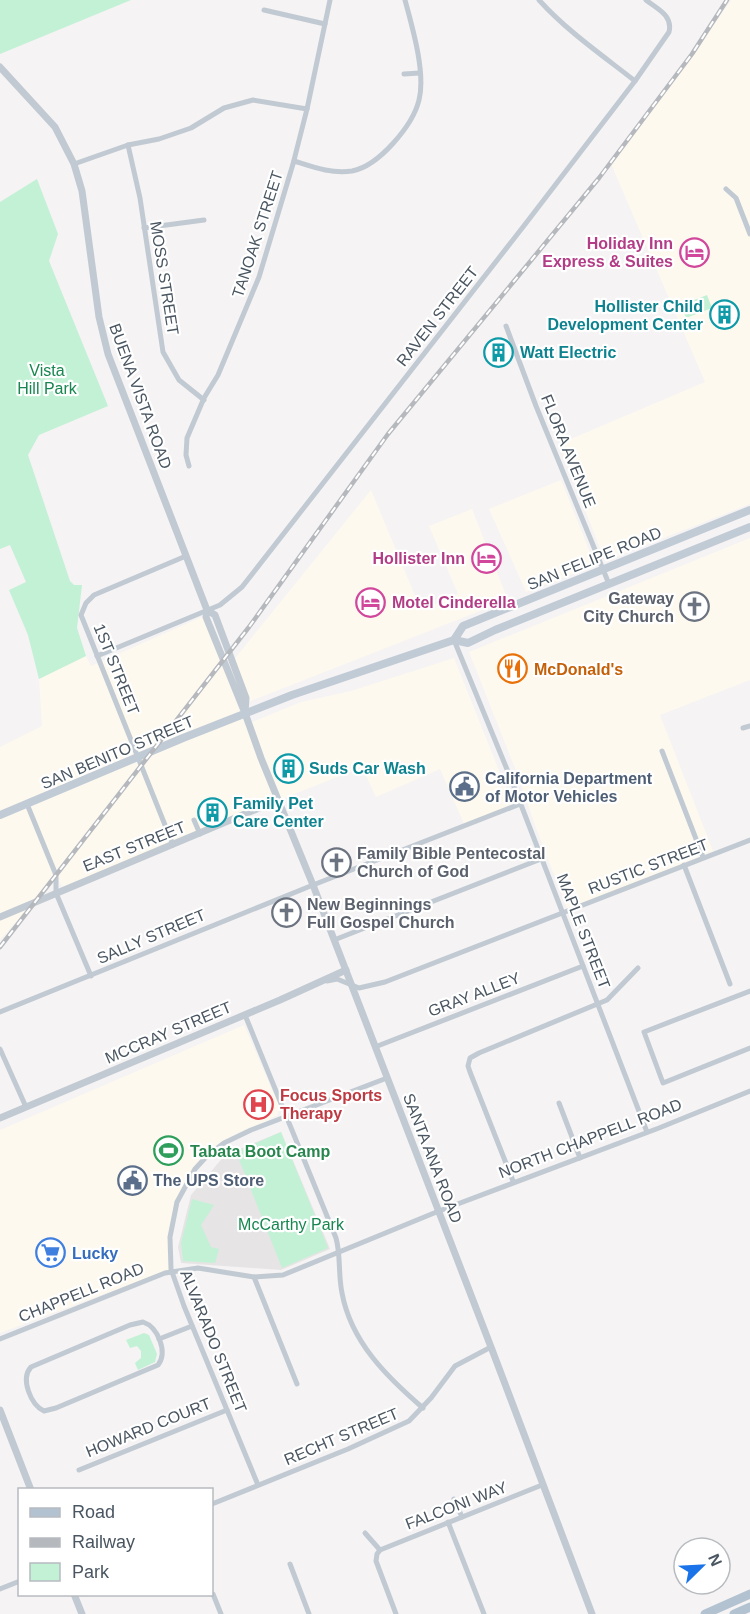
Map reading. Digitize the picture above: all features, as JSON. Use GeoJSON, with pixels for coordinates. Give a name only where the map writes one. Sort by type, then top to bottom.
{"type":"FeatureCollection","features":[{"type":"Feature","properties":{"kind":"main road","name":"SAN FELIPE ROAD"},"geometry":{"type":"LineString","coordinates":[[454,640],[463,626],[750,510]]}},
{"type":"Feature","properties":{"kind":"main road","name":"SAN FELIPE ROAD"},"geometry":{"type":"LineString","coordinates":[[245,713],[454,640],[468,643],[750,527]]}},
{"type":"Feature","properties":{"kind":"main road","name":"SAN BENITO STREET"},"geometry":{"type":"LineString","coordinates":[[0,815],[245,713]]}},
{"type":"Feature","properties":{"kind":"main road"},"geometry":{"type":"LineString","coordinates":[[705,1614],[750,1594]]}},
{"type":"Feature","properties":{"kind":"main road"},"geometry":{"type":"LineString","coordinates":[[734,1614],[750,1607]]}},
{"type":"Feature","properties":{"kind":"street","name":"TANOAK STREET"},"geometry":{"type":"LineString","coordinates":[[189,466],[186,455],[186,438],[218,375],[259,277],[294,161],[330,0]]}},
{"type":"Feature","properties":{"kind":"street"},"geometry":{"type":"LineString","coordinates":[[294,161],[327,172],[354,171],[385,153],[405,130],[419,99],[420,74],[413,29],[405,0]]}},
{"type":"Feature","properties":{"kind":"street"},"geometry":{"type":"LineString","coordinates":[[539,0],[575,34],[635,81]]}},
{"type":"Feature","properties":{"kind":"street","name":"RAVEN STREET"},"geometry":{"type":"LineString","coordinates":[[98,656],[220,605],[242,587],[457,313],[635,81],[669,32],[671,23],[668,17],[646,0]]}},
{"type":"Feature","properties":{"kind":"street"},"geometry":{"type":"LineString","coordinates":[[264,9],[325,24]]}},
{"type":"Feature","properties":{"kind":"street","name":"BUENA VISTA ROAD"},"geometry":{"type":"LineString","coordinates":[[0,67],[55,127],[74,164],[82,191],[99,316],[108,354],[207,610],[206,617],[245,713]]}},
{"type":"Feature","properties":{"kind":"street"},"geometry":{"type":"LineString","coordinates":[[404,74],[420,74]]}},
{"type":"Feature","properties":{"kind":"street"},"geometry":{"type":"LineString","coordinates":[[74,164],[190,128],[224,108],[253,100],[307,109]]}},
{"type":"Feature","properties":{"kind":"street","name":"MOSS STREET"},"geometry":{"type":"LineString","coordinates":[[128,146],[140,198],[163,352],[179,381],[204,400]]}},
{"type":"Feature","properties":{"kind":"street"},"geometry":{"type":"LineString","coordinates":[[726,189],[736,198],[750,234]]}},
{"type":"Feature","properties":{"kind":"street"},"geometry":{"type":"LineString","coordinates":[[144,228],[204,220]]}},
{"type":"Feature","properties":{"kind":"street","name":"FLORA AVENUE"},"geometry":{"type":"LineString","coordinates":[[506,326],[609,584]]}},
{"type":"Feature","properties":{"kind":"street","name":"1ST STREET"},"geometry":{"type":"LineString","coordinates":[[173,845],[81,615],[86,603],[94,595],[186,556]]}},
{"type":"Feature","properties":{"kind":"street","name":"MAPLE STREET"},"geometry":{"type":"LineString","coordinates":[[454,640],[542,859],[647,1132]]}},
{"type":"Feature","properties":{"kind":"street","name":"SANTA ANA ROAD"},"geometry":{"type":"LineString","coordinates":[[245,713],[439,1211],[592,1614]]}},
{"type":"Feature","properties":{"kind":"street"},"geometry":{"type":"LineString","coordinates":[[743,728],[750,726]]}},
{"type":"Feature","properties":{"kind":"street"},"geometry":{"type":"LineString","coordinates":[[662,751],[703,857]]}},
{"type":"Feature","properties":{"kind":"street","name":"EAST STREET"},"geometry":{"type":"LineString","coordinates":[[0,917],[278,800]]}},
{"type":"Feature","properties":{"kind":"street"},"geometry":{"type":"LineString","coordinates":[[27,804],[56,875],[56,893],[91,976]]}},
{"type":"Feature","properties":{"kind":"street","name":"SALLY STREET"},"geometry":{"type":"LineString","coordinates":[[0,1012],[520,804]]}},
{"type":"Feature","properties":{"kind":"street"},"geometry":{"type":"LineString","coordinates":[[194,820],[200,834]]}},
{"type":"Feature","properties":{"kind":"street","name":"RUSTIC STREET"},"geometry":{"type":"LineString","coordinates":[[322,981],[337,979],[352,986],[366,987],[385,982],[750,840]]}},
{"type":"Feature","properties":{"kind":"street"},"geometry":{"type":"LineString","coordinates":[[334,940],[542,859]]}},
{"type":"Feature","properties":{"kind":"street"},"geometry":{"type":"LineString","coordinates":[[684,865],[730,984]]}},
{"type":"Feature","properties":{"kind":"street","name":"GRAY ALLEY"},"geometry":{"type":"LineString","coordinates":[[375,1047],[583,966]]}},
{"type":"Feature","properties":{"kind":"street"},"geometry":{"type":"LineString","coordinates":[[513,1181],[470,1072],[468,1066],[470,1058],[597,1004],[613,995],[628,976],[638,968]]}},
{"type":"Feature","properties":{"kind":"street","name":"MCCRAY STREET"},"geometry":{"type":"LineString","coordinates":[[0,1118],[346,970]]}},
{"type":"Feature","properties":{"kind":"street"},"geometry":{"type":"LineString","coordinates":[[750,991],[644,1032],[663,1083],[748,1049],[750,1058]]}},
{"type":"Feature","properties":{"kind":"street"},"geometry":{"type":"LineString","coordinates":[[245,1015],[336,1238],[340,1252],[341,1292],[358,1335],[381,1368],[423,1408]]}},
{"type":"Feature","properties":{"kind":"street"},"geometry":{"type":"LineString","coordinates":[[0,1049],[26,1107]]}},
{"type":"Feature","properties":{"kind":"street","name":"ALVARADO STREET"},"geometry":{"type":"LineString","coordinates":[[258,1485],[172,1272],[171,1227],[177,1202],[189,1178],[207,1156],[224,1143],[387,1078]]}},
{"type":"Feature","properties":{"kind":"street","name":"NORTH CHAPPELL ROAD"},"geometry":{"type":"LineString","coordinates":[[340,1252],[513,1181],[580,1158],[750,1091]]}},
{"type":"Feature","properties":{"kind":"street"},"geometry":{"type":"LineString","coordinates":[[559,1103],[580,1158]]}},
{"type":"Feature","properties":{"kind":"street","name":"CHAPPELL ROAD"},"geometry":{"type":"LineString","coordinates":[[0,1339],[172,1272],[198,1268],[254,1277],[283,1275],[340,1252]]}},
{"type":"Feature","properties":{"kind":"street"},"geometry":{"type":"LineString","coordinates":[[254,1277],[297,1384]]}},
{"type":"Feature","properties":{"kind":"street"},"geometry":{"type":"LineString","coordinates":[[138,1323],[150,1326],[159,1339],[161,1362],[152,1369],[47,1411],[40,1409],[34,1401],[26,1375],[28,1370],[36,1364],[138,1323]]}},
{"type":"Feature","properties":{"kind":"street"},"geometry":{"type":"LineString","coordinates":[[159,1339],[192,1326]]}},
{"type":"Feature","properties":{"kind":"street","name":"RECHT STREET"},"geometry":{"type":"LineString","coordinates":[[213,1504],[397,1427],[415,1417],[455,1366],[491,1347]]}},
{"type":"Feature","properties":{"kind":"street"},"geometry":{"type":"LineString","coordinates":[[0,1410],[30,1488]]}},
{"type":"Feature","properties":{"kind":"street","name":"HOWARD COURT"},"geometry":{"type":"LineString","coordinates":[[79,1470],[226,1410]]}},
{"type":"Feature","properties":{"kind":"street","name":"FALCONI WAY"},"geometry":{"type":"LineString","coordinates":[[380,1550],[542,1485]]}},
{"type":"Feature","properties":{"kind":"street"},"geometry":{"type":"LineString","coordinates":[[454,1498],[462,1517]]}},
{"type":"Feature","properties":{"kind":"street"},"geometry":{"type":"LineString","coordinates":[[448,1522],[484,1614]]}},
{"type":"Feature","properties":{"kind":"street"},"geometry":{"type":"LineString","coordinates":[[365,1533],[380,1550],[376,1561],[396,1614]]}},
{"type":"Feature","properties":{"kind":"street"},"geometry":{"type":"LineString","coordinates":[[290,1564],[309,1614]]}},
{"type":"Feature","properties":{"kind":"street"},"geometry":{"type":"LineString","coordinates":[[0,1589],[18,1582]]}},
{"type":"Feature","properties":{"kind":"street"},"geometry":{"type":"LineString","coordinates":[[213,1594],[221,1614]]}},
{"type":"Feature","properties":{"kind":"street"},"geometry":{"type":"LineString","coordinates":[[75,1596],[82,1614]]}},
{"type":"Feature","properties":{"kind":"shaded area"},"geometry":{"type":"Polygon","coordinates":[[[731,0],[750,0],[750,504],[605,561],[559,444],[705,382],[611,164],[681,72],[731,0]]]}},
{"type":"Feature","properties":{"kind":"shaded area"},"geometry":{"type":"Polygon","coordinates":[[[561,480],[595,565],[526,592],[489,509],[561,480]]]}},
{"type":"Feature","properties":{"kind":"shaded area"},"geometry":{"type":"Polygon","coordinates":[[[371,490],[421,610],[458,594],[429,526],[472,509],[508,600],[248,702],[232,662],[371,490]]]}},
{"type":"Feature","properties":{"kind":"shaded area"},"geometry":{"type":"Polygon","coordinates":[[[750,538],[750,680],[660,715],[713,851],[568,911],[469,652],[750,538]]]}},
{"type":"Feature","properties":{"kind":"shaded area"},"geometry":{"type":"Polygon","coordinates":[[[204,616],[245,725],[301,702],[351,691],[454,658],[514,808],[465,826],[440,769],[376,797],[362,767],[62,887],[57,876],[0,940],[0,747],[42,726],[39,679],[86,656],[91,666],[204,616]]]}},
{"type":"Feature","properties":{"kind":"shaded area"},"geometry":{"type":"Polygon","coordinates":[[[244,1025],[280,1108],[277,1115],[225,1142],[207,1156],[174,1202],[171,1269],[0,1333],[0,1130],[244,1025]]]}},
{"type":"Feature","properties":{"kind":"shaded area"},"geometry":{"type":"Polygon","coordinates":[[[281,1132],[330,1249],[281,1270],[181,1263],[178,1247],[191,1195],[225,1155],[281,1132]]]}},
{"type":"Feature","properties":{"kind":"green space"},"geometry":{"type":"Polygon","coordinates":[[[0,0],[131,0],[0,54],[0,0]]]}},
{"type":"Feature","properties":{"kind":"green space","name":"Vista Hill Park"},"geometry":{"type":"Polygon","coordinates":[[[37,179],[58,234],[49,261],[108,406],[39,435],[28,455],[70,581],[74,585],[82,585],[77,628],[86,656],[39,679],[28,635],[9,590],[26,582],[10,545],[0,549],[0,202],[37,179]]]}},
{"type":"Feature","properties":{"kind":"green space"},"geometry":{"type":"Polygon","coordinates":[[[707,295],[712,308],[686,318],[681,305],[707,295]]]}},
{"type":"Feature","properties":{"kind":"green space","name":"McCarthy Park"},"geometry":{"type":"Polygon","coordinates":[[[281,1132],[328,1248],[282,1268],[236,1152],[281,1132]]]}},
{"type":"Feature","properties":{"kind":"green space"},"geometry":{"type":"Polygon","coordinates":[[[192,1199],[214,1205],[201,1225],[211,1247],[219,1249],[215,1263],[183,1261],[181,1243],[192,1199]]]}},
{"type":"Feature","properties":{"kind":"green space"},"geometry":{"type":"Polygon","coordinates":[[[144,1333],[149,1335],[157,1354],[155,1362],[138,1370],[135,1363],[141,1358],[141,1351],[137,1346],[130,1348],[126,1340],[144,1333]]]}},
{"type":"Feature","properties":{"kind":"railway"},"geometry":{"type":"LineString","coordinates":[[0,947],[249,627],[388,434],[599,178],[692,54],[727,0]]}},
{"type":"Feature","properties":{"kind":"place","name":"Holiday Inn Express & Suites"},"geometry":{"type":"Point","coordinates":[694,252]}},
{"type":"Feature","properties":{"kind":"place","name":"Hollister Child Development Center"},"geometry":{"type":"Point","coordinates":[724,315]}},
{"type":"Feature","properties":{"kind":"place","name":"Watt Electric"},"geometry":{"type":"Point","coordinates":[499,352]}},
{"type":"Feature","properties":{"kind":"place","name":"Hollister Inn"},"geometry":{"type":"Point","coordinates":[486,558]}},
{"type":"Feature","properties":{"kind":"place","name":"Motel Cinderella"},"geometry":{"type":"Point","coordinates":[371,602]}},
{"type":"Feature","properties":{"kind":"place","name":"Gateway City Church"},"geometry":{"type":"Point","coordinates":[695,607]}},
{"type":"Feature","properties":{"kind":"place","name":"McDonald's"},"geometry":{"type":"Point","coordinates":[513,669]}},
{"type":"Feature","properties":{"kind":"place","name":"Suds Car Wash"},"geometry":{"type":"Point","coordinates":[288,768]}},
{"type":"Feature","properties":{"kind":"place","name":"California Department of Motor Vehicles"},"geometry":{"type":"Point","coordinates":[464,787]}},
{"type":"Feature","properties":{"kind":"place","name":"Family Pet Care Center"},"geometry":{"type":"Point","coordinates":[212,812]}},
{"type":"Feature","properties":{"kind":"place","name":"Family Bible Pentecostal Church of God"},"geometry":{"type":"Point","coordinates":[336,862]}},
{"type":"Feature","properties":{"kind":"place","name":"New Beginnings Full Gospel Church"},"geometry":{"type":"Point","coordinates":[286,913]}},
{"type":"Feature","properties":{"kind":"place","name":"Focus Sports Therapy"},"geometry":{"type":"Point","coordinates":[259,1104]}},
{"type":"Feature","properties":{"kind":"place","name":"Tabata Boot Camp"},"geometry":{"type":"Point","coordinates":[169,1151]}},
{"type":"Feature","properties":{"kind":"place","name":"The UPS Store"},"geometry":{"type":"Point","coordinates":[132,1180]}},
{"type":"Feature","properties":{"kind":"place","name":"Lucky"},"geometry":{"type":"Point","coordinates":[51,1253]}}]}
